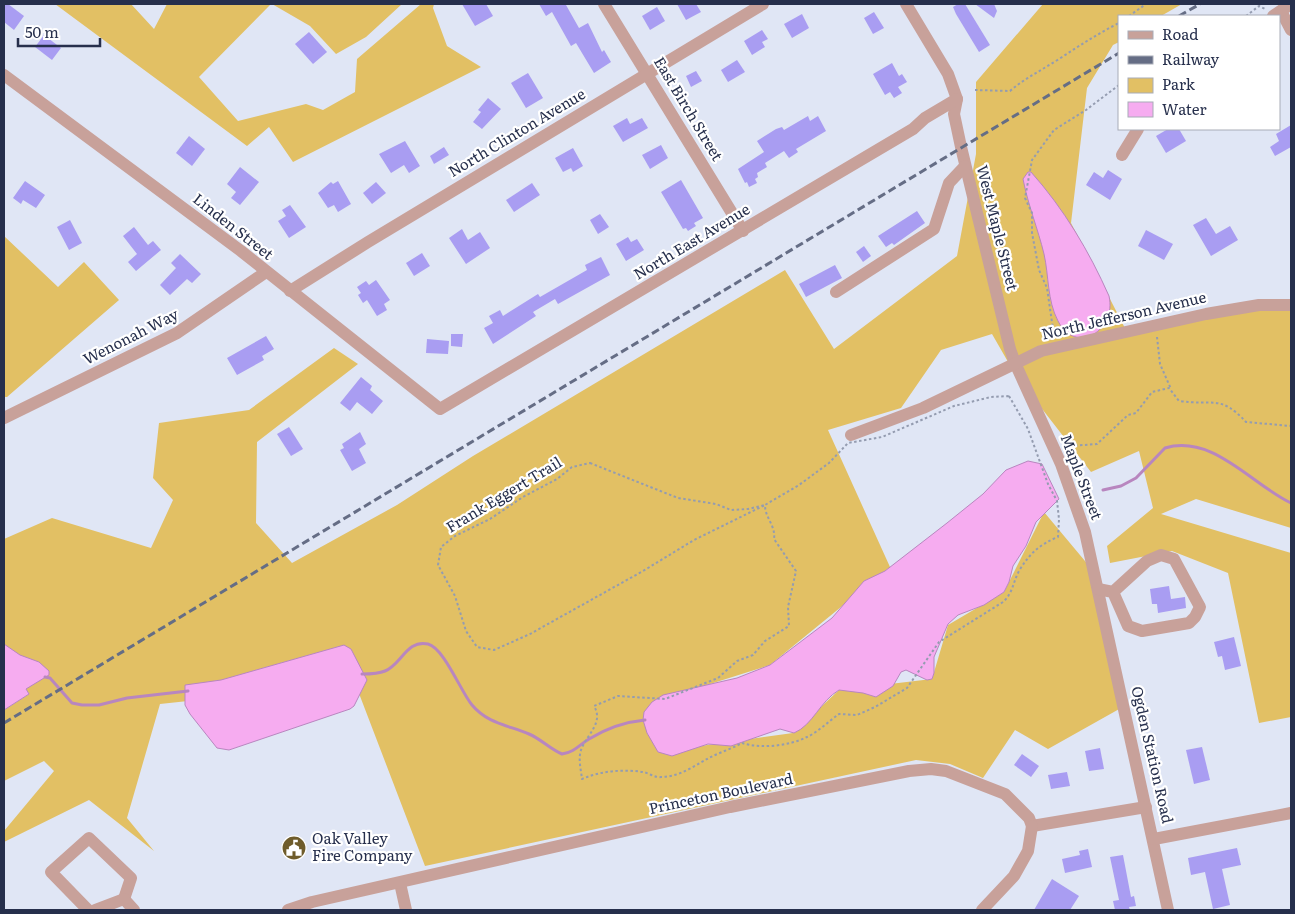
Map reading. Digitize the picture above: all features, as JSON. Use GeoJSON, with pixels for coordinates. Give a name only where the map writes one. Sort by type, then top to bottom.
{"type":"FeatureCollection","features":[{"type":"Feature","properties":{"kind":"street","name":"East Birch Street"},"geometry":{"type":"LineString","coordinates":[[604,4],[744,231]]}},
{"type":"Feature","properties":{"kind":"street","name":"North Clinton Avenue"},"geometry":{"type":"LineString","coordinates":[[290,291],[763,4]]}},
{"type":"Feature","properties":{"kind":"street"},"geometry":{"type":"LineString","coordinates":[[906,4],[948,74],[957,99]]}},
{"type":"Feature","properties":{"kind":"street"},"geometry":{"type":"LineString","coordinates":[[1278,10],[1291,30]]}},
{"type":"Feature","properties":{"kind":"street","name":"Linden Street"},"geometry":{"type":"LineString","coordinates":[[4,76],[241,251],[440,409]]}},
{"type":"Feature","properties":{"kind":"street","name":"West Maple Street"},"geometry":{"type":"LineString","coordinates":[[957,99],[954,114],[965,166],[1015,363]]}},
{"type":"Feature","properties":{"kind":"street","name":"North East Avenue"},"geometry":{"type":"LineString","coordinates":[[440,409],[744,231],[913,129],[925,118],[957,99]]}},
{"type":"Feature","properties":{"kind":"street"},"geometry":{"type":"LineString","coordinates":[[1122,155],[1137,130]]}},
{"type":"Feature","properties":{"kind":"street"},"geometry":{"type":"LineString","coordinates":[[836,292],[934,229],[949,182],[965,166]]}},
{"type":"Feature","properties":{"kind":"street","name":"Wenonah Way"},"geometry":{"type":"LineString","coordinates":[[4,418],[177,333],[266,272]]}},
{"type":"Feature","properties":{"kind":"street","name":"North Jefferson Avenue"},"geometry":{"type":"LineString","coordinates":[[851,435],[923,408],[1040,351],[1206,314],[1259,305],[1291,305]]}},
{"type":"Feature","properties":{"kind":"street","name":"Maple Street"},"geometry":{"type":"LineString","coordinates":[[1015,363],[1075,499],[1102,608]]}},
{"type":"Feature","properties":{"kind":"street"},"geometry":{"type":"LineString","coordinates":[[1160,555],[1174,560],[1200,607],[1196,617],[1190,623],[1142,631],[1128,626],[1113,592],[1147,560],[1160,555]]}},
{"type":"Feature","properties":{"kind":"street"},"geometry":{"type":"LineString","coordinates":[[1098,589],[1113,592]]}},
{"type":"Feature","properties":{"kind":"street","name":"Ogden Station Road"},"geometry":{"type":"LineString","coordinates":[[1102,608],[1168,910]]}},
{"type":"Feature","properties":{"kind":"street","name":"Princeton Boulevard"},"geometry":{"type":"LineString","coordinates":[[288,910],[312,902],[730,807],[909,771],[946,771],[1005,794],[1028,818],[1032,826]]}},
{"type":"Feature","properties":{"kind":"street"},"geometry":{"type":"LineString","coordinates":[[982,910],[1014,876],[1028,852],[1032,826],[1146,807]]}},
{"type":"Feature","properties":{"kind":"street"},"geometry":{"type":"LineString","coordinates":[[1154,839],[1291,813]]}},
{"type":"Feature","properties":{"kind":"street"},"geometry":{"type":"LineString","coordinates":[[88,910],[51,872],[89,838],[132,878],[124,899],[95,910]]}},
{"type":"Feature","properties":{"kind":"street"},"geometry":{"type":"LineString","coordinates":[[400,883],[406,910]]}},
{"type":"Feature","properties":{"kind":"street"},"geometry":{"type":"LineString","coordinates":[[124,899],[134,910]]}},
{"type":"Feature","properties":{"kind":"path"},"geometry":{"type":"LineString","coordinates":[[1130,15],[1146,4]]}},
{"type":"Feature","properties":{"kind":"path"},"geometry":{"type":"LineString","coordinates":[[1247,15],[1259,6],[1278,10]]}},
{"type":"Feature","properties":{"kind":"path"},"geometry":{"type":"LineString","coordinates":[[975,90],[1010,91],[1024,78],[1058,60],[1089,38],[1118,24]]}},
{"type":"Feature","properties":{"kind":"path"},"geometry":{"type":"LineString","coordinates":[[1055,340],[1047,288],[1039,270],[1032,233],[1032,214],[1025,198],[1032,160],[1054,130],[1086,110],[1118,86]]}},
{"type":"Feature","properties":{"kind":"path"},"geometry":{"type":"LineString","coordinates":[[1157,337],[1160,364],[1171,391],[1179,401],[1197,404],[1222,402],[1234,409],[1246,422],[1291,426]]}},
{"type":"Feature","properties":{"kind":"path"},"geometry":{"type":"LineString","coordinates":[[1070,446],[1097,444],[1128,415],[1136,413],[1152,392],[1169,388],[1171,391]]}},
{"type":"Feature","properties":{"kind":"path","name":"Frank Eggert Trail"},"geometry":{"type":"LineString","coordinates":[[765,505],[731,510],[716,504],[678,498],[590,463],[572,467],[557,479],[523,497],[490,519],[455,536],[441,547],[438,565],[455,596],[466,631],[477,647],[494,650],[530,634],[643,571],[694,540],[765,505],[822,468],[848,443],[882,437],[954,406],[991,397],[1009,396],[1028,429],[1048,484],[1057,501],[1058,537],[1040,545],[1019,571],[1010,596],[988,613],[939,642],[907,688],[874,707],[857,715],[839,714],[808,737],[791,743],[752,746],[742,743],[677,774],[660,778],[644,772],[599,772],[582,779],[581,752],[598,721],[598,713],[594,706],[618,696],[665,699],[718,678],[737,661],[753,654],[765,641],[789,626],[788,607],[796,571],[774,539],[775,531],[765,513],[765,505]]}},
{"type":"Feature","properties":{"kind":"green space"},"geometry":{"type":"Polygon","coordinates":[[[55,4],[131,4],[154,29],[167,4],[271,4],[199,77],[238,121],[306,104],[323,110],[355,92],[357,59],[421,4],[434,4],[433,8],[447,46],[481,67],[293,162],[269,127],[247,146],[55,4]]]}},
{"type":"Feature","properties":{"kind":"green space"},"geometry":{"type":"Polygon","coordinates":[[[272,4],[402,4],[366,37],[336,54],[310,26],[272,4]]]}},
{"type":"Feature","properties":{"kind":"green space"},"geometry":{"type":"Polygon","coordinates":[[[1043,4],[1182,4],[1163,15],[1118,15],[1118,42],[1113,45],[1087,88],[1071,223],[1129,336],[1274,304],[1291,304],[1291,528],[1196,499],[1161,514],[1291,553],[1291,717],[1259,723],[1228,573],[1172,551],[1110,563],[1107,546],[1153,508],[1139,451],[1091,472],[1015,374],[992,334],[941,350],[901,408],[828,430],[890,567],[770,665],[653,702],[658,752],[793,733],[839,690],[932,679],[948,625],[1004,592],[1044,512],[1090,567],[1121,708],[1048,749],[1015,730],[983,778],[950,764],[916,760],[425,866],[355,683],[160,704],[127,818],[154,851],[89,800],[4,842],[4,831],[54,771],[44,761],[4,781],[4,710],[29,694],[4,653],[4,539],[52,518],[151,548],[173,500],[153,478],[159,423],[249,410],[334,348],[358,364],[257,442],[256,523],[292,563],[397,505],[473,456],[785,270],[834,349],[957,256],[976,154],[976,82],[1043,4]]]}},
{"type":"Feature","properties":{"kind":"green space"},"geometry":{"type":"Polygon","coordinates":[[[4,236],[58,287],[84,262],[119,300],[7,397],[4,397],[4,236]]]}},
{"type":"Feature","properties":{"kind":"water"},"geometry":{"type":"Polygon","coordinates":[[[1028,172],[1031,172],[1043,186],[1065,216],[1093,263],[1109,296],[1110,308],[1107,319],[1101,328],[1093,334],[1075,337],[1066,331],[1054,313],[1046,262],[1023,179],[1028,172]]]}},
{"type":"Feature","properties":{"kind":"water"},"geometry":{"type":"Polygon","coordinates":[[[1028,461],[1042,464],[1059,499],[1036,522],[1026,546],[1013,566],[1004,592],[984,605],[958,615],[948,624],[934,657],[932,679],[927,680],[906,670],[901,672],[893,686],[876,697],[863,693],[839,690],[827,700],[801,729],[794,733],[780,729],[731,746],[708,744],[672,756],[658,752],[647,733],[643,720],[644,712],[652,702],[663,695],[737,678],[770,665],[832,618],[864,581],[885,571],[947,523],[983,494],[1006,470],[1028,461]]]}},
{"type":"Feature","properties":{"kind":"water"},"geometry":{"type":"Polygon","coordinates":[[[4,644],[20,655],[39,662],[49,671],[49,675],[26,689],[29,694],[4,710],[4,644]]]}},
{"type":"Feature","properties":{"kind":"water"},"geometry":{"type":"Polygon","coordinates":[[[344,645],[351,649],[367,680],[354,706],[350,709],[229,750],[217,748],[185,705],[185,685],[221,680],[344,645]]]}},
{"type":"Feature","properties":{"kind":"building"},"geometry":{"type":"Polygon","coordinates":[[[4,4],[8,4],[24,16],[14,30],[4,22],[4,4]]]}},
{"type":"Feature","properties":{"kind":"building"},"geometry":{"type":"Polygon","coordinates":[[[462,4],[486,4],[493,16],[475,26],[462,4]]]}},
{"type":"Feature","properties":{"kind":"building"},"geometry":{"type":"Polygon","coordinates":[[[539,4],[568,4],[566,5],[579,28],[588,23],[602,52],[604,50],[611,62],[594,73],[576,43],[571,46],[552,12],[546,16],[539,4]]]}},
{"type":"Feature","properties":{"kind":"building"},"geometry":{"type":"Polygon","coordinates":[[[677,4],[696,4],[701,12],[686,20],[677,4]]]}},
{"type":"Feature","properties":{"kind":"building"},"geometry":{"type":"Polygon","coordinates":[[[958,4],[965,4],[990,45],[979,52],[956,14],[953,7],[958,4]]]}},
{"type":"Feature","properties":{"kind":"building"},"geometry":{"type":"Polygon","coordinates":[[[975,4],[994,4],[997,11],[994,18],[975,4]]]}},
{"type":"Feature","properties":{"kind":"building"},"geometry":{"type":"Polygon","coordinates":[[[657,7],[665,21],[650,30],[642,16],[657,7]]]}},
{"type":"Feature","properties":{"kind":"building"},"geometry":{"type":"Polygon","coordinates":[[[874,12],[884,28],[873,34],[864,18],[874,12]]]}},
{"type":"Feature","properties":{"kind":"building"},"geometry":{"type":"Polygon","coordinates":[[[802,14],[809,28],[792,38],[784,24],[802,14]]]}},
{"type":"Feature","properties":{"kind":"building"},"geometry":{"type":"Polygon","coordinates":[[[762,30],[768,39],[762,42],[765,47],[752,55],[744,41],[762,30]]]}},
{"type":"Feature","properties":{"kind":"building"},"geometry":{"type":"Polygon","coordinates":[[[309,32],[327,52],[313,64],[295,44],[309,32]]]}},
{"type":"Feature","properties":{"kind":"building"},"geometry":{"type":"Polygon","coordinates":[[[44,35],[61,48],[52,60],[35,47],[44,35]]]}},
{"type":"Feature","properties":{"kind":"building"},"geometry":{"type":"Polygon","coordinates":[[[737,60],[745,72],[728,82],[721,70],[737,60]]]}},
{"type":"Feature","properties":{"kind":"building"},"geometry":{"type":"Polygon","coordinates":[[[892,63],[899,76],[902,74],[907,82],[898,87],[902,93],[894,98],[890,92],[885,95],[873,74],[892,63]]]}},
{"type":"Feature","properties":{"kind":"building"},"geometry":{"type":"Polygon","coordinates":[[[696,71],[702,81],[691,87],[686,76],[696,71]]]}},
{"type":"Feature","properties":{"kind":"building"},"geometry":{"type":"Polygon","coordinates":[[[528,73],[543,98],[526,108],[511,83],[528,73]]]}},
{"type":"Feature","properties":{"kind":"building"},"geometry":{"type":"Polygon","coordinates":[[[488,98],[501,109],[482,129],[473,122],[481,112],[478,110],[488,98]]]}},
{"type":"Feature","properties":{"kind":"building"},"geometry":{"type":"Polygon","coordinates":[[[808,116],[810,121],[818,116],[826,131],[796,149],[798,152],[789,158],[784,151],[765,163],[767,167],[757,173],[758,177],[755,179],[757,183],[749,187],[738,169],[764,152],[757,141],[776,129],[782,127],[784,130],[808,116]]]}},
{"type":"Feature","properties":{"kind":"building"},"geometry":{"type":"Polygon","coordinates":[[[627,118],[630,124],[642,118],[648,128],[623,142],[613,126],[627,118]]]}},
{"type":"Feature","properties":{"kind":"building"},"geometry":{"type":"Polygon","coordinates":[[[1291,125],[1291,147],[1275,156],[1270,147],[1279,141],[1276,134],[1291,125]]]}},
{"type":"Feature","properties":{"kind":"building"},"geometry":{"type":"Polygon","coordinates":[[[1166,130],[1180,130],[1186,141],[1166,153],[1156,136],[1166,130]]]}},
{"type":"Feature","properties":{"kind":"building"},"geometry":{"type":"Polygon","coordinates":[[[189,136],[205,149],[192,166],[176,153],[189,136]]]}},
{"type":"Feature","properties":{"kind":"building"},"geometry":{"type":"Polygon","coordinates":[[[405,141],[420,166],[409,173],[404,165],[391,173],[379,154],[405,141]]]}},
{"type":"Feature","properties":{"kind":"building"},"geometry":{"type":"Polygon","coordinates":[[[661,145],[668,158],[650,169],[642,155],[661,145]]]}},
{"type":"Feature","properties":{"kind":"building"},"geometry":{"type":"Polygon","coordinates":[[[444,147],[449,155],[434,164],[430,156],[444,147]]]}},
{"type":"Feature","properties":{"kind":"building"},"geometry":{"type":"Polygon","coordinates":[[[573,148],[583,166],[573,172],[571,168],[563,172],[555,158],[573,148]]]}},
{"type":"Feature","properties":{"kind":"building"},"geometry":{"type":"Polygon","coordinates":[[[240,167],[259,182],[240,205],[231,198],[236,192],[227,184],[240,167]]]}},
{"type":"Feature","properties":{"kind":"building"},"geometry":{"type":"Polygon","coordinates":[[[1108,170],[1122,179],[1110,200],[1086,185],[1094,172],[1103,178],[1108,170]]]}},
{"type":"Feature","properties":{"kind":"building"},"geometry":{"type":"Polygon","coordinates":[[[681,180],[703,218],[694,223],[696,226],[688,231],[686,228],[683,229],[661,192],[681,180]]]}},
{"type":"Feature","properties":{"kind":"building"},"geometry":{"type":"Polygon","coordinates":[[[25,181],[45,195],[36,208],[23,200],[21,204],[13,198],[25,181]]]}},
{"type":"Feature","properties":{"kind":"building"},"geometry":{"type":"Polygon","coordinates":[[[338,181],[351,204],[338,212],[334,205],[328,208],[318,193],[331,182],[333,184],[338,181]]]}},
{"type":"Feature","properties":{"kind":"building"},"geometry":{"type":"Polygon","coordinates":[[[376,182],[386,193],[372,204],[363,193],[376,182]]]}},
{"type":"Feature","properties":{"kind":"building"},"geometry":{"type":"Polygon","coordinates":[[[532,183],[540,195],[514,212],[506,200],[532,183]]]}},
{"type":"Feature","properties":{"kind":"building"},"geometry":{"type":"Polygon","coordinates":[[[290,205],[306,227],[289,238],[278,221],[286,216],[282,210],[290,205]]]}},
{"type":"Feature","properties":{"kind":"building"},"geometry":{"type":"Polygon","coordinates":[[[917,211],[925,223],[894,245],[892,243],[886,247],[878,236],[917,211]]]}},
{"type":"Feature","properties":{"kind":"building"},"geometry":{"type":"Polygon","coordinates":[[[600,214],[609,227],[598,234],[590,220],[600,214]]]}},
{"type":"Feature","properties":{"kind":"building"},"geometry":{"type":"Polygon","coordinates":[[[1206,218],[1216,234],[1230,226],[1238,240],[1211,256],[1193,225],[1206,218]]]}},
{"type":"Feature","properties":{"kind":"building"},"geometry":{"type":"Polygon","coordinates":[[[70,220],[82,243],[69,250],[57,227],[70,220]]]}},
{"type":"Feature","properties":{"kind":"building"},"geometry":{"type":"Polygon","coordinates":[[[134,227],[148,245],[153,241],[161,250],[136,271],[128,262],[137,254],[123,236],[134,227]]]}},
{"type":"Feature","properties":{"kind":"building"},"geometry":{"type":"Polygon","coordinates":[[[462,229],[468,240],[480,232],[490,248],[466,264],[449,238],[462,229]]]}},
{"type":"Feature","properties":{"kind":"building"},"geometry":{"type":"Polygon","coordinates":[[[1146,230],[1173,244],[1164,260],[1138,246],[1146,230]]]}},
{"type":"Feature","properties":{"kind":"building"},"geometry":{"type":"Polygon","coordinates":[[[628,237],[631,242],[637,239],[644,250],[626,261],[616,244],[628,237]]]}},
{"type":"Feature","properties":{"kind":"building"},"geometry":{"type":"Polygon","coordinates":[[[864,246],[871,256],[863,262],[856,252],[864,246]]]}},
{"type":"Feature","properties":{"kind":"building"},"geometry":{"type":"Polygon","coordinates":[[[422,253],[430,266],[414,276],[406,263],[422,253]]]}},
{"type":"Feature","properties":{"kind":"building"},"geometry":{"type":"Polygon","coordinates":[[[180,254],[201,274],[192,283],[187,279],[170,295],[160,285],[176,268],[171,263],[180,254]]]}},
{"type":"Feature","properties":{"kind":"building"},"geometry":{"type":"Polygon","coordinates":[[[601,257],[610,275],[558,304],[555,299],[533,312],[536,316],[493,344],[484,328],[493,323],[489,316],[500,310],[503,316],[538,294],[540,297],[587,270],[585,265],[601,257]]]}},
{"type":"Feature","properties":{"kind":"building"},"geometry":{"type":"Polygon","coordinates":[[[835,265],[842,278],[806,297],[799,284],[835,265]]]}},
{"type":"Feature","properties":{"kind":"building"},"geometry":{"type":"Polygon","coordinates":[[[376,280],[390,300],[384,304],[387,310],[377,316],[367,300],[363,303],[358,295],[361,293],[357,287],[366,281],[369,285],[376,280]]]}},
{"type":"Feature","properties":{"kind":"building"},"geometry":{"type":"Polygon","coordinates":[[[451,334],[463,334],[462,347],[451,346],[451,334]]]}},
{"type":"Feature","properties":{"kind":"building"},"geometry":{"type":"Polygon","coordinates":[[[266,336],[274,349],[262,356],[264,360],[237,375],[227,358],[266,336]]]}},
{"type":"Feature","properties":{"kind":"building"},"geometry":{"type":"Polygon","coordinates":[[[427,339],[449,341],[448,354],[426,353],[427,339]]]}},
{"type":"Feature","properties":{"kind":"building"},"geometry":{"type":"Polygon","coordinates":[[[361,377],[372,386],[370,390],[383,401],[372,414],[357,402],[350,411],[340,403],[361,377]]]}},
{"type":"Feature","properties":{"kind":"building"},"geometry":{"type":"Polygon","coordinates":[[[289,427],[303,449],[291,456],[277,434],[289,427]]]}},
{"type":"Feature","properties":{"kind":"building"},"geometry":{"type":"Polygon","coordinates":[[[360,432],[366,444],[359,449],[366,463],[352,471],[340,450],[344,448],[342,444],[360,432]]]}},
{"type":"Feature","properties":{"kind":"building"},"geometry":{"type":"Polygon","coordinates":[[[1169,586],[1171,599],[1185,597],[1186,608],[1158,613],[1157,604],[1152,604],[1150,589],[1169,586]]]}},
{"type":"Feature","properties":{"kind":"building"},"geometry":{"type":"Polygon","coordinates":[[[1234,637],[1241,666],[1225,670],[1222,656],[1218,657],[1214,642],[1234,637]]]}},
{"type":"Feature","properties":{"kind":"building"},"geometry":{"type":"Polygon","coordinates":[[[1202,747],[1210,780],[1194,784],[1186,750],[1202,747]]]}},
{"type":"Feature","properties":{"kind":"building"},"geometry":{"type":"Polygon","coordinates":[[[1100,748],[1104,769],[1089,771],[1085,751],[1100,748]]]}},
{"type":"Feature","properties":{"kind":"building"},"geometry":{"type":"Polygon","coordinates":[[[1022,754],[1039,766],[1031,777],[1014,765],[1022,754]]]}},
{"type":"Feature","properties":{"kind":"building"},"geometry":{"type":"Polygon","coordinates":[[[1067,772],[1070,786],[1051,789],[1048,775],[1067,772]]]}},
{"type":"Feature","properties":{"kind":"building"},"geometry":{"type":"Polygon","coordinates":[[[1237,848],[1241,865],[1222,869],[1230,905],[1213,909],[1205,872],[1191,875],[1188,858],[1237,848]]]}},
{"type":"Feature","properties":{"kind":"building"},"geometry":{"type":"Polygon","coordinates":[[[1088,849],[1092,867],[1065,873],[1062,859],[1080,855],[1079,851],[1088,849]]]}},
{"type":"Feature","properties":{"kind":"building"},"geometry":{"type":"Polygon","coordinates":[[[1123,855],[1131,897],[1134,896],[1136,906],[1129,907],[1130,910],[1115,910],[1113,901],[1119,900],[1110,857],[1123,855]]]}},
{"type":"Feature","properties":{"kind":"building"},"geometry":{"type":"Polygon","coordinates":[[[1052,879],[1079,896],[1070,910],[1034,910],[1052,879]]]}},
{"type":"Feature","properties":{"kind":"waterway"},"geometry":{"type":"LineString","coordinates":[[1103,490],[1121,486],[1136,478],[1165,448],[1183,446],[1199,448],[1215,454],[1291,503]]}},
{"type":"Feature","properties":{"kind":"waterway"},"geometry":{"type":"LineString","coordinates":[[362,674],[385,671],[396,664],[415,645],[421,643],[428,644],[440,653],[468,699],[478,711],[492,720],[533,736],[562,754],[574,750],[589,739],[609,729],[630,722],[645,720]]}},
{"type":"Feature","properties":{"kind":"waterway"},"geometry":{"type":"LineString","coordinates":[[45,677],[50,678],[72,703],[82,705],[99,705],[127,698],[188,691]]}},
{"type":"Feature","properties":{"kind":"railway"},"geometry":{"type":"LineString","coordinates":[[1181,15],[1200,4]]}},
{"type":"Feature","properties":{"kind":"railway"},"geometry":{"type":"LineString","coordinates":[[4,723],[1118,54]]}},
{"type":"Feature","properties":{"kind":"place","name":"Oak Valley Fire Company"},"geometry":{"type":"Point","coordinates":[294,848]}}]}
